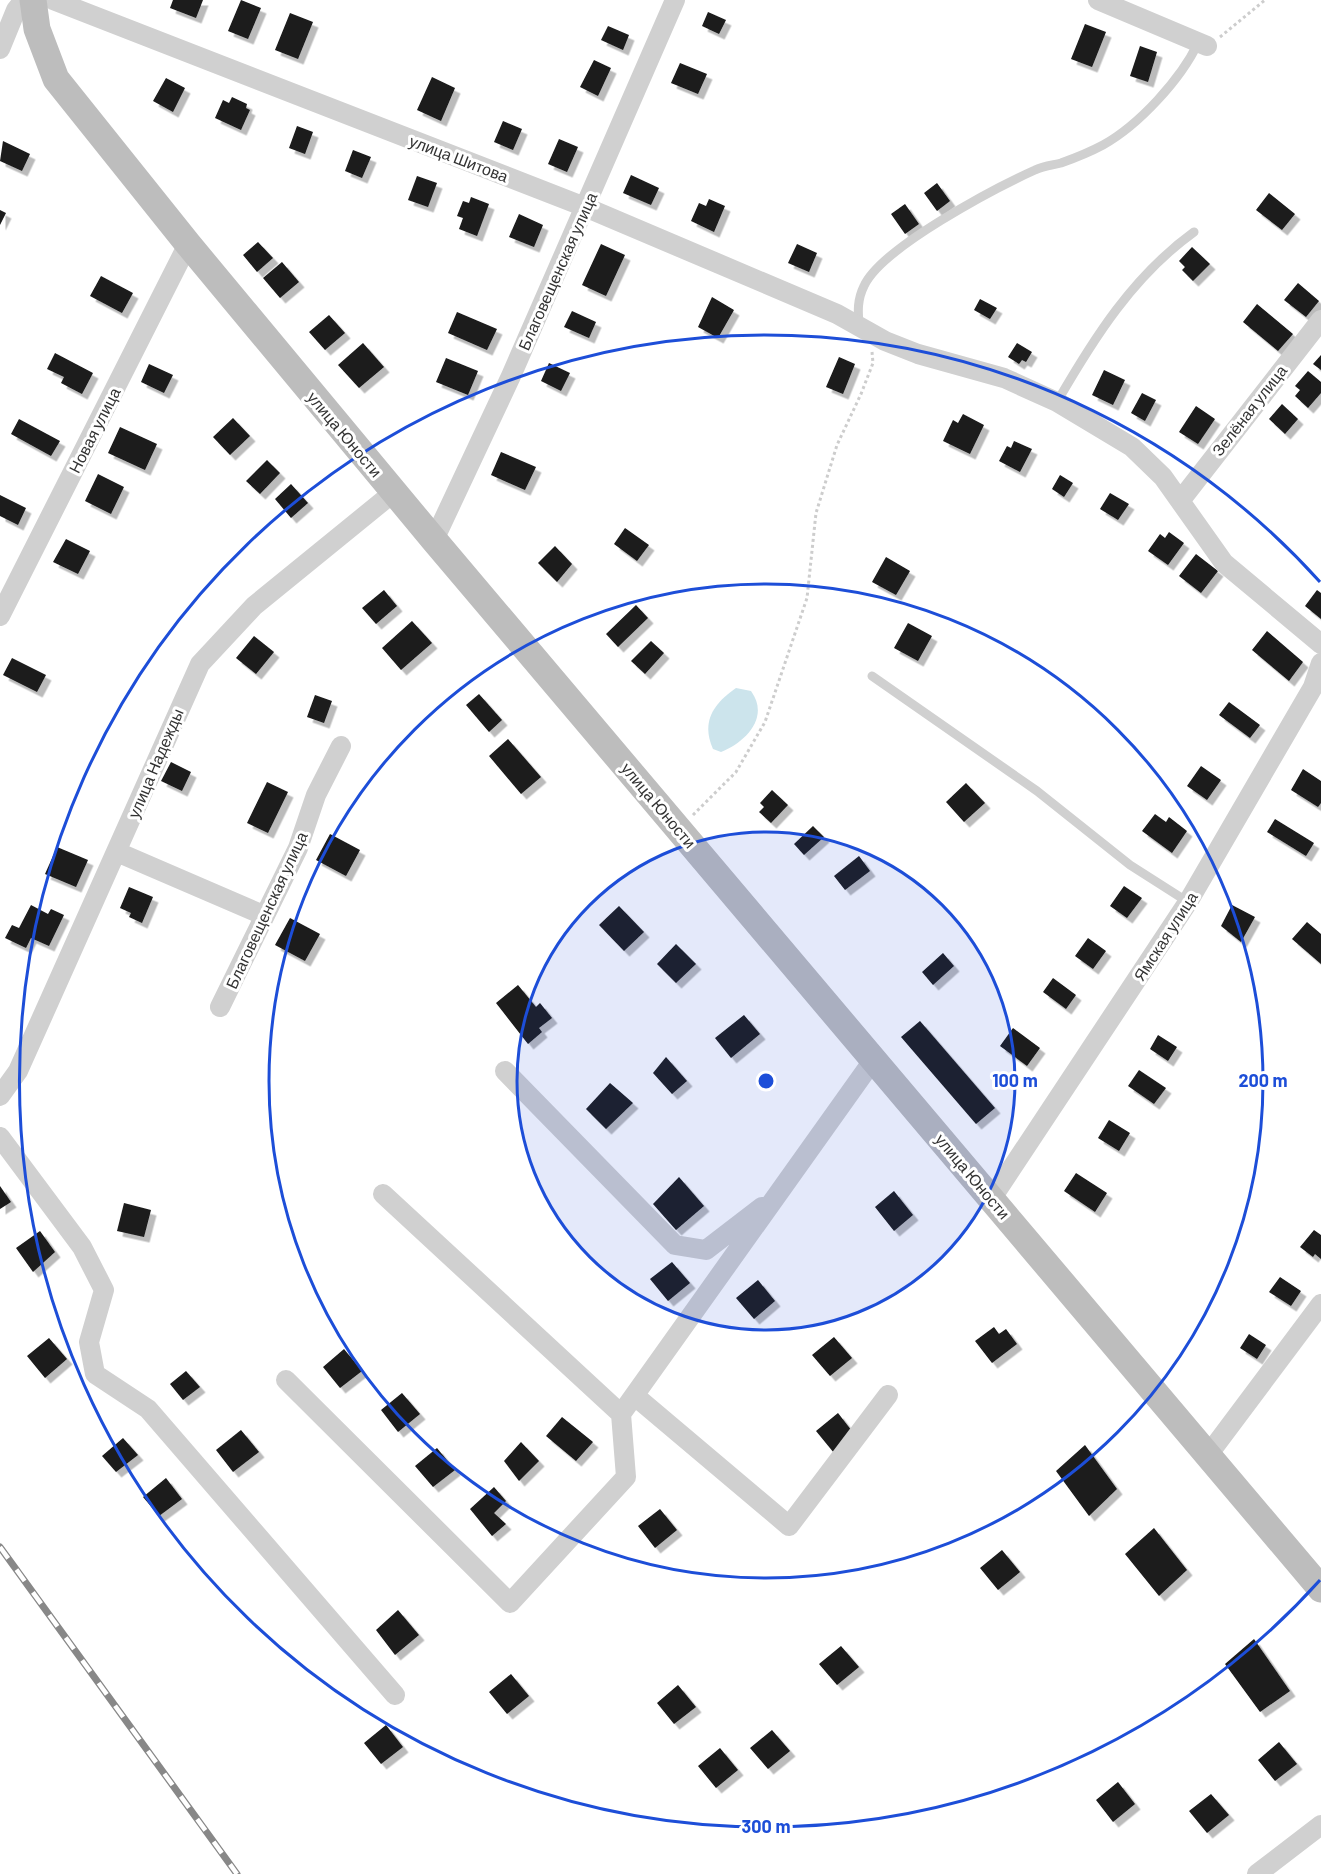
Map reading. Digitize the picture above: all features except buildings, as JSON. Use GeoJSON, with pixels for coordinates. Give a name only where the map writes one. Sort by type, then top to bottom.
{"type":"FeatureCollection","features":[{"type":"Feature","properties":{"kind":"street"},"geometry":{"type":"LineString","coordinates":[[0,49],[16,10],[24,0]]}},
{"type":"Feature","properties":{"kind":"street","name":"улица Юности"},"geometry":{"type":"LineString","coordinates":[[33,0],[37,29],[56,80],[188,244],[434,540],[1321,1589]]}},
{"type":"Feature","properties":{"kind":"street","name":"улица Шитова"},"geometry":{"type":"LineString","coordinates":[[53,0],[585,207],[837,314],[859,329],[918,354],[1004,378],[1057,402],[1132,447],[1163,477],[1224,563],[1321,644]]}},
{"type":"Feature","properties":{"kind":"street","name":"Благовещенская улица"},"geometry":{"type":"LineString","coordinates":[[434,540],[511,376],[675,0]]}},
{"type":"Feature","properties":{"kind":"street"},"geometry":{"type":"LineString","coordinates":[[1098,0],[1203,44]]}},
{"type":"Feature","properties":{"kind":"street","name":"Новая улица"},"geometry":{"type":"LineString","coordinates":[[0,616],[188,244]]}},
{"type":"Feature","properties":{"kind":"street","name":"Зелёная улица"},"geometry":{"type":"LineString","coordinates":[[1179,501],[1281,368],[1321,320]]}},
{"type":"Feature","properties":{"kind":"street","name":"улица Надежды"},"geometry":{"type":"LineString","coordinates":[[0,1096],[18,1071],[200,664],[255,606],[394,492]]}},
{"type":"Feature","properties":{"kind":"street","name":"Ямская улица"},"geometry":{"type":"LineString","coordinates":[[992,1198],[1188,902],[1313,687],[1321,663]]}},
{"type":"Feature","properties":{"kind":"street","name":"Благовещенская улица"},"geometry":{"type":"LineString","coordinates":[[220,1007],[263,915],[298,848],[316,795],[341,746]]}},
{"type":"Feature","properties":{"kind":"street"},"geometry":{"type":"LineString","coordinates":[[117,852],[263,915]]}},
{"type":"Feature","properties":{"kind":"street"},"geometry":{"type":"LineString","coordinates":[[286,1380],[510,1603],[626,1477],[621,1414],[874,1059]]}},
{"type":"Feature","properties":{"kind":"street"},"geometry":{"type":"LineString","coordinates":[[506,1071],[675,1245],[706,1250],[778,1195]]}},
{"type":"Feature","properties":{"kind":"street"},"geometry":{"type":"LineString","coordinates":[[0,1137],[82,1247],[104,1290],[89,1342],[96,1374],[148,1409],[395,1695]]}},
{"type":"Feature","properties":{"kind":"street"},"geometry":{"type":"LineString","coordinates":[[382,1194],[621,1414]]}},
{"type":"Feature","properties":{"kind":"street"},"geometry":{"type":"LineString","coordinates":[[1208,1455],[1321,1304]]}},
{"type":"Feature","properties":{"kind":"street"},"geometry":{"type":"LineString","coordinates":[[635,1396],[789,1527],[888,1395]]}},
{"type":"Feature","properties":{"kind":"street"},"geometry":{"type":"LineString","coordinates":[[1257,1874],[1321,1825]]}},
{"type":"Feature","properties":{"kind":"lane"},"geometry":{"type":"LineString","coordinates":[[859,329],[857,304],[864,284],[884,260],[946,218],[1037,168],[1062,163],[1105,144],[1130,125],[1174,81],[1203,44]]}},
{"type":"Feature","properties":{"kind":"lane"},"geometry":{"type":"LineString","coordinates":[[1057,402],[1106,322],[1137,283],[1163,254],[1194,232]]}},
{"type":"Feature","properties":{"kind":"lane"},"geometry":{"type":"LineString","coordinates":[[872,676],[1037,791],[1130,865],[1188,902]]}},
{"type":"Feature","properties":{"kind":"path"},"geometry":{"type":"LineString","coordinates":[[1203,44],[1265,0]]}},
{"type":"Feature","properties":{"kind":"path"},"geometry":{"type":"LineString","coordinates":[[679,829],[736,771],[765,722],[807,598],[816,513],[837,445],[873,363],[871,346],[859,329]]}},
{"type":"Feature","properties":{"kind":"water"},"geometry":{"type":"Polygon","coordinates":[[[736,688],[751,691],[758,710],[756,719],[752,728],[739,742],[721,752],[713,749],[708,730],[709,722],[715,707],[736,688]]]}},
{"type":"Feature","properties":{"kind":"railway"},"geometry":{"type":"LineString","coordinates":[[0,1547],[237,1874]]}}]}
